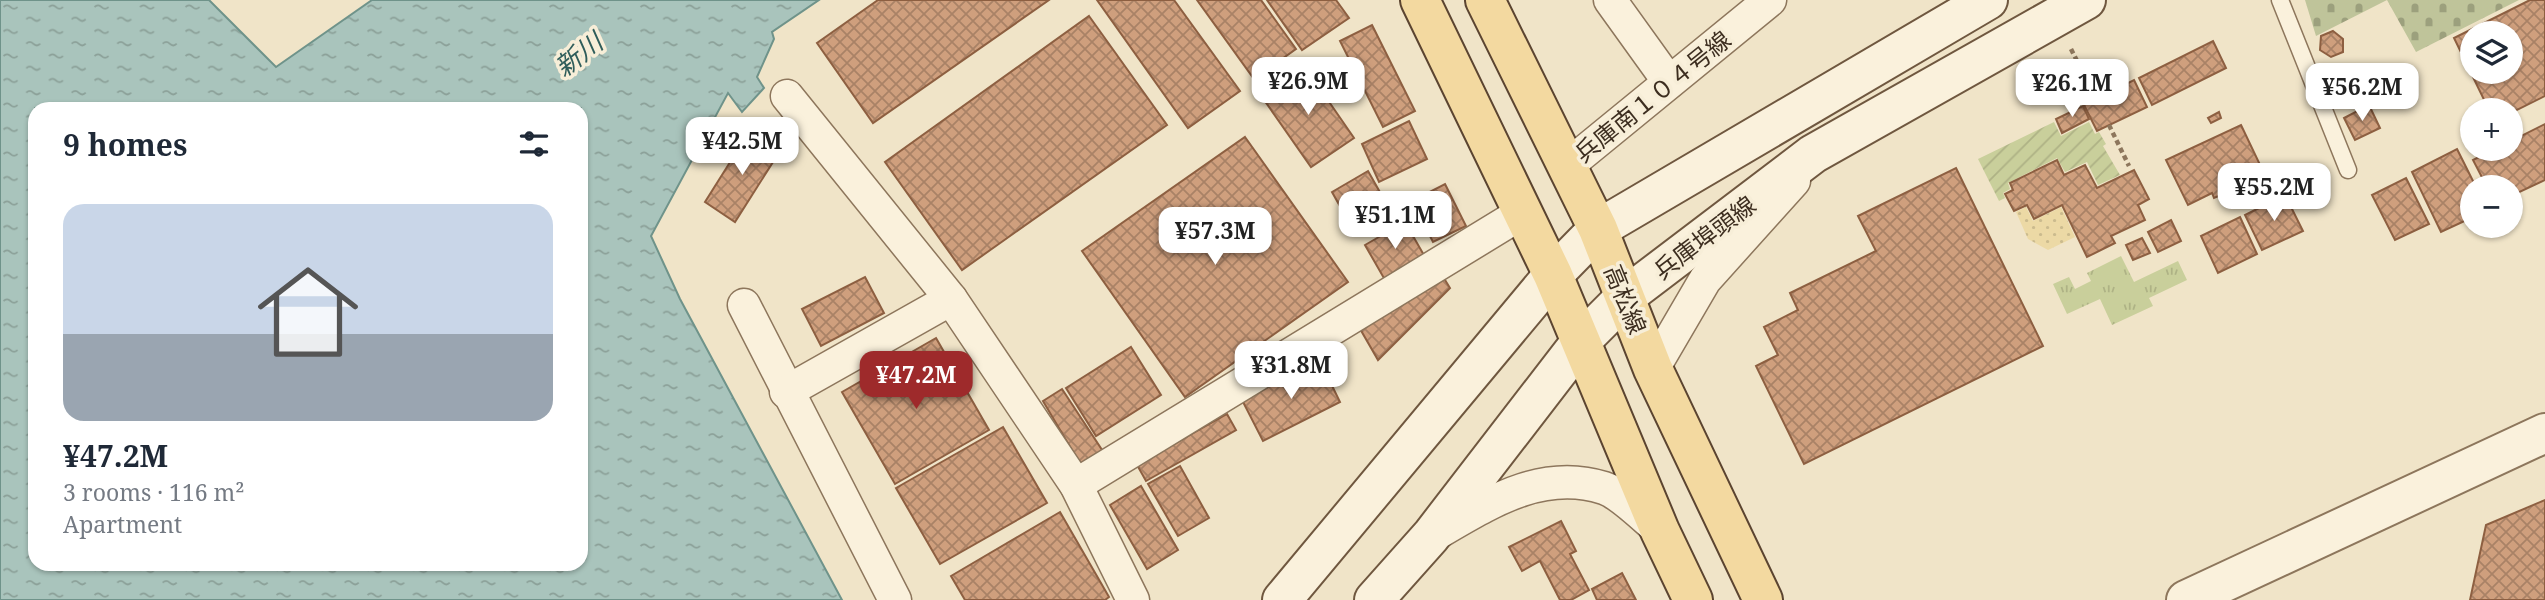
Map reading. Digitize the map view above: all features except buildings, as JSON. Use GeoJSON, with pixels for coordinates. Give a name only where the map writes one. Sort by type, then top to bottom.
{"type":"FeatureCollection","features":[{"type":"Feature","properties":{"kind":"main road"},"geometry":{"type":"LineString","coordinates":[[1420,0],[1553,275],[1660,531],[1693,600]]}},
{"type":"Feature","properties":{"kind":"main road","name":"高松線"},"geometry":{"type":"LineString","coordinates":[[1485,0],[1598,229],[1653,369],[1763,600]]}},
{"type":"Feature","properties":{"kind":"main road"},"geometry":{"type":"LineString","coordinates":[[1282,600],[1553,275],[1598,229],[1987,0]]}},
{"type":"Feature","properties":{"kind":"main road","name":"兵庫埠頭線"},"geometry":{"type":"LineString","coordinates":[[1374,600],[1431,536],[1582,340],[1626,296],[1813,154],[2086,0]]}},
{"type":"Feature","properties":{"kind":"main road"},"geometry":{"type":"LineString","coordinates":[[2186,600],[2545,433]]}},
{"type":"Feature","properties":{"kind":"street"},"geometry":{"type":"LineString","coordinates":[[1610,0],[1669,82]]}},
{"type":"Feature","properties":{"kind":"street","name":"兵庫南１０４号線"},"geometry":{"type":"LineString","coordinates":[[1567,166],[1770,0]]}},
{"type":"Feature","properties":{"kind":"street"},"geometry":{"type":"LineString","coordinates":[[787,96],[951,299],[1076,485],[1133,600]]}},
{"type":"Feature","properties":{"kind":"street"},"geometry":{"type":"LineString","coordinates":[[1653,369],[1704,279],[1779,200],[1813,154]]}},
{"type":"Feature","properties":{"kind":"street"},"geometry":{"type":"LineString","coordinates":[[1076,485],[1522,213]]}},
{"type":"Feature","properties":{"kind":"street"},"geometry":{"type":"LineString","coordinates":[[786,392],[951,299]]}},
{"type":"Feature","properties":{"kind":"street"},"geometry":{"type":"LineString","coordinates":[[744,305],[786,392],[895,600]]}},
{"type":"Feature","properties":{"kind":"street"},"geometry":{"type":"LineString","coordinates":[[1431,536],[1503,494],[1560,480],[1606,488],[1660,531]]}},
{"type":"Feature","properties":{"kind":"lane"},"geometry":{"type":"LineString","coordinates":[[2280,0],[2348,170]]}},
{"type":"Feature","properties":{"kind":"path"},"geometry":{"type":"LineString","coordinates":[[2067,41],[2096,99]]}},
{"type":"Feature","properties":{"kind":"path"},"geometry":{"type":"LineString","coordinates":[[2109,125],[2129,166]]}},
{"type":"Feature","properties":{"kind":"green space"},"geometry":{"type":"Polygon","coordinates":[[[2305,0],[2387,0],[2316,36],[2305,0]]]}},
{"type":"Feature","properties":{"kind":"green space"},"geometry":{"type":"Polygon","coordinates":[[[2387,0],[2519,0],[2477,21],[2460,21],[2460,30],[2416,52],[2387,0]]]}},
{"type":"Feature","properties":{"kind":"green space"},"geometry":{"type":"Polygon","coordinates":[[[2054,122],[2061,136],[2089,122],[2095,134],[2099,132],[2106,144],[2103,146],[2120,175],[2098,185],[2087,162],[2065,172],[2057,158],[2008,183],[2010,189],[2003,193],[2005,198],[1999,201],[1978,159],[2054,122]]]}},
{"type":"Feature","properties":{"kind":"green space"},"geometry":{"type":"Polygon","coordinates":[[[2121,256],[2134,282],[2178,261],[2187,280],[2149,298],[2153,306],[2112,325],[2100,299],[2067,314],[2053,284],[2069,277],[2075,289],[2091,281],[2087,273],[2121,256]]]}},
{"type":"Feature","properties":{"kind":"sand"},"geometry":{"type":"Polygon","coordinates":[[[2026,207],[2033,221],[2061,207],[2075,237],[2048,250],[2028,239],[2016,212],[2026,207]]]}},
{"type":"Feature","properties":{"kind":"water","name":"新川"},"geometry":{"type":"Polygon","coordinates":[[[0,0],[209,0],[276,67],[372,0],[819,0],[772,32],[774,39],[757,77],[764,88],[742,112],[728,93],[651,236],[680,299],[842,600],[0,600],[0,0]]]}}]}
